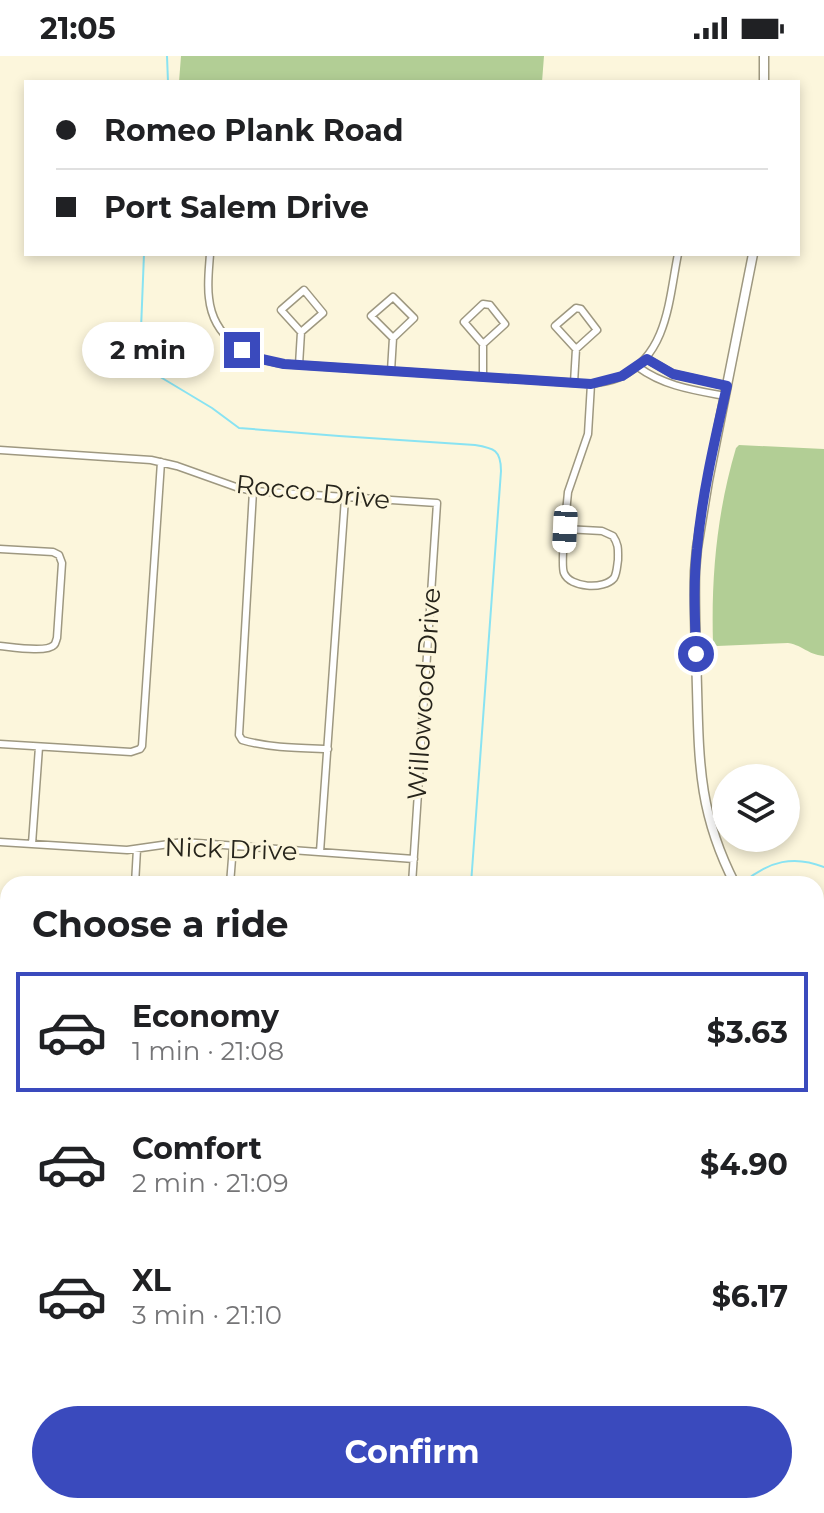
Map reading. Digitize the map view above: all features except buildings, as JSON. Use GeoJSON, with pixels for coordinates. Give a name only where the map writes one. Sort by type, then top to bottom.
{"type":"FeatureCollection","features":[{"type":"Feature","properties":{"kind":"main road"},"geometry":{"type":"LineString","coordinates":[[764,56],[764,80]]}},
{"type":"Feature","properties":{"kind":"main road"},"geometry":{"type":"LineString","coordinates":[[731,876],[714,837],[702,790],[698,749],[695,571],[700,526],[753,256]]}},
{"type":"Feature","properties":{"kind":"street"},"geometry":{"type":"LineString","coordinates":[[210,256],[208,297],[217,324],[230,341],[257,358],[299,365],[591,384],[618,378],[647,359],[657,344],[663,326],[678,256]]}},
{"type":"Feature","properties":{"kind":"street"},"geometry":{"type":"LineString","coordinates":[[299,365],[301,332],[323,313],[304,290],[281,310],[301,332]]}},
{"type":"Feature","properties":{"kind":"street"},"geometry":{"type":"LineString","coordinates":[[391,371],[393,338],[414,318],[393,297],[371,316],[393,338]]}},
{"type":"Feature","properties":{"kind":"street"},"geometry":{"type":"LineString","coordinates":[[483,344],[505,324],[490,305],[483,304],[464,322],[483,344],[483,377]]}},
{"type":"Feature","properties":{"kind":"street"},"geometry":{"type":"LineString","coordinates":[[574,383],[576,349],[597,330],[581,309],[576,308],[555,326],[576,349]]}},
{"type":"Feature","properties":{"kind":"street"},"geometry":{"type":"LineString","coordinates":[[647,359],[673,374],[727,386]]}},
{"type":"Feature","properties":{"kind":"street"},"geometry":{"type":"LineString","coordinates":[[638,367],[672,386],[725,396]]}},
{"type":"Feature","properties":{"kind":"street"},"geometry":{"type":"LineString","coordinates":[[565,529],[607,532],[613,536],[619,547],[616,574],[608,583],[573,582],[563,569],[565,529],[568,492],[588,434],[591,384]]}},
{"type":"Feature","properties":{"kind":"street","name":"Rocco Drive"},"geometry":{"type":"LineString","coordinates":[[0,450],[161,462],[253,491],[437,503]]}},
{"type":"Feature","properties":{"kind":"street"},"geometry":{"type":"LineString","coordinates":[[0,744],[131,752],[140,749],[144,742],[161,462]]}},
{"type":"Feature","properties":{"kind":"street"},"geometry":{"type":"LineString","coordinates":[[253,491],[239,735],[242,740],[281,747],[328,749]]}},
{"type":"Feature","properties":{"kind":"street"},"geometry":{"type":"LineString","coordinates":[[320,852],[345,498]]}},
{"type":"Feature","properties":{"kind":"street","name":"Willowood Drive"},"geometry":{"type":"LineString","coordinates":[[413,876],[437,503]]}},
{"type":"Feature","properties":{"kind":"street"},"geometry":{"type":"LineString","coordinates":[[0,549],[48,551],[59,555],[62,563],[54,645],[36,649],[0,646]]}},
{"type":"Feature","properties":{"kind":"street"},"geometry":{"type":"LineString","coordinates":[[32,844],[39,747]]}},
{"type":"Feature","properties":{"kind":"street","name":"Nick Drive"},"geometry":{"type":"LineString","coordinates":[[0,842],[127,850],[183,842],[414,859]]}},
{"type":"Feature","properties":{"kind":"street"},"geometry":{"type":"LineString","coordinates":[[231,876],[233,846]]}},
{"type":"Feature","properties":{"kind":"street"},"geometry":{"type":"LineString","coordinates":[[135,876],[137,849]]}},
{"type":"Feature","properties":{"kind":"green space"},"geometry":{"type":"Polygon","coordinates":[[[181,56],[544,56],[542,80],[179,80],[181,56]]]}},
{"type":"Feature","properties":{"kind":"green space"},"geometry":{"type":"Polygon","coordinates":[[[739,445],[824,449],[824,656],[788,643],[717,646],[713,643],[717,544],[729,472],[739,445]]]}},
{"type":"Feature","properties":{"kind":"waterway"},"geometry":{"type":"LineString","coordinates":[[167,56],[168,80]]}},
{"type":"Feature","properties":{"kind":"waterway"},"geometry":{"type":"LineString","coordinates":[[144,256],[142,362],[147,369],[239,428],[475,445],[492,449],[498,454],[501,471],[472,876]]}},
{"type":"Feature","properties":{"kind":"waterway"},"geometry":{"type":"LineString","coordinates":[[752,876],[782,862],[802,861],[824,867]]}},
{"type":"Feature","properties":{"kind":"route"},"geometry":{"type":"LineString","coordinates":[[242,350],[257,358],[284,364],[591,384],[622,376],[647,359],[673,374],[727,386],[697,548],[696,654]]}}]}
